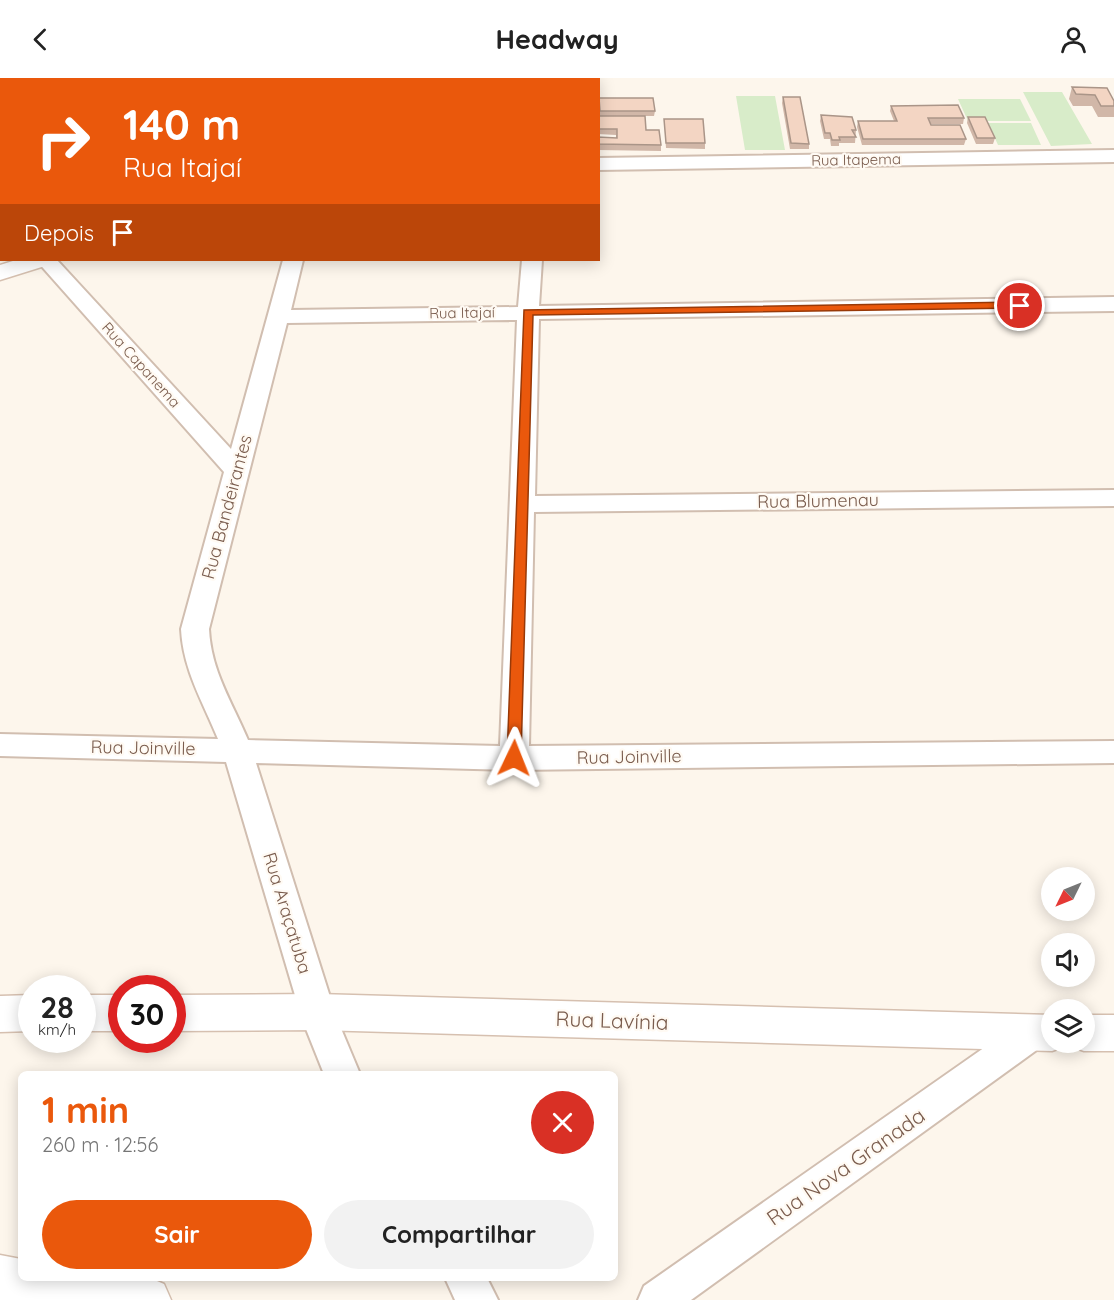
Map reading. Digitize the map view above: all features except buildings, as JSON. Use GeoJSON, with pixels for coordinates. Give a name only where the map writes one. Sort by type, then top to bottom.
{"type":"FeatureCollection","features":[{"type":"Feature","properties":{"kind":"street","name":"Rua Itapema"},"geometry":{"type":"LineString","coordinates":[[600,164],[1114,156]]}},
{"type":"Feature","properties":{"kind":"street"},"geometry":{"type":"LineString","coordinates":[[0,273],[36,261]]}},
{"type":"Feature","properties":{"kind":"street","name":"Rua Capanema"},"geometry":{"type":"LineString","coordinates":[[47,261],[237,471]]}},
{"type":"Feature","properties":{"kind":"street","name":"Rua Bandeirantes"},"geometry":{"type":"LineString","coordinates":[[237,750],[199,666],[194,648],[195,629],[293,261]]}},
{"type":"Feature","properties":{"kind":"street"},"geometry":{"type":"LineString","coordinates":[[514,758],[528,312],[532,261]]}},
{"type":"Feature","properties":{"kind":"street","name":"Rua Itajaí"},"geometry":{"type":"LineString","coordinates":[[278,317],[1114,304]]}},
{"type":"Feature","properties":{"kind":"street","name":"Rua Blumenau"},"geometry":{"type":"LineString","coordinates":[[522,504],[1114,498]]}},
{"type":"Feature","properties":{"kind":"street","name":"Rua Joinville"},"geometry":{"type":"LineString","coordinates":[[0,745],[514,758],[1114,752]]}},
{"type":"Feature","properties":{"kind":"street","name":"Rua Araçatuba"},"geometry":{"type":"LineString","coordinates":[[237,750],[318,1012],[333,1057],[340,1071]]}},
{"type":"Feature","properties":{"kind":"street","name":"Rua Lavínia"},"geometry":{"type":"LineString","coordinates":[[186,1013],[318,1012],[1041,1033]]}},
{"type":"Feature","properties":{"kind":"street"},"geometry":{"type":"LineString","coordinates":[[0,1014],[18,1014]]}},
{"type":"Feature","properties":{"kind":"street"},"geometry":{"type":"LineString","coordinates":[[1095,1033],[1114,1033]]}},
{"type":"Feature","properties":{"kind":"street","name":"Rua Nova Granada"},"geometry":{"type":"LineString","coordinates":[[658,1300],[1041,1034]]}},
{"type":"Feature","properties":{"kind":"street"},"geometry":{"type":"LineString","coordinates":[[0,1278],[18,1281]]}},
{"type":"Feature","properties":{"kind":"street"},"geometry":{"type":"LineString","coordinates":[[20,1281],[148,1300]]}},
{"type":"Feature","properties":{"kind":"street"},"geometry":{"type":"LineString","coordinates":[[466,1281],[478,1300]]}},
{"type":"Feature","properties":{"kind":"green space"},"geometry":{"type":"Polygon","coordinates":[[[1023,92],[1062,92],[1092,144],[1051,146],[1023,92]]]}},
{"type":"Feature","properties":{"kind":"green space"},"geometry":{"type":"Polygon","coordinates":[[[736,96],[775,96],[785,150],[745,150],[736,96]]]}},
{"type":"Feature","properties":{"kind":"green space"},"geometry":{"type":"Polygon","coordinates":[[[958,99],[1020,99],[1031,121],[968,121],[958,99]]]}},
{"type":"Feature","properties":{"kind":"green space"},"geometry":{"type":"Polygon","coordinates":[[[988,123],[1031,123],[1041,145],[998,145],[988,123]]]}},
{"type":"Feature","properties":{"kind":"route"},"geometry":{"type":"LineString","coordinates":[[514,758],[528,312],[1020,306]]}}]}
